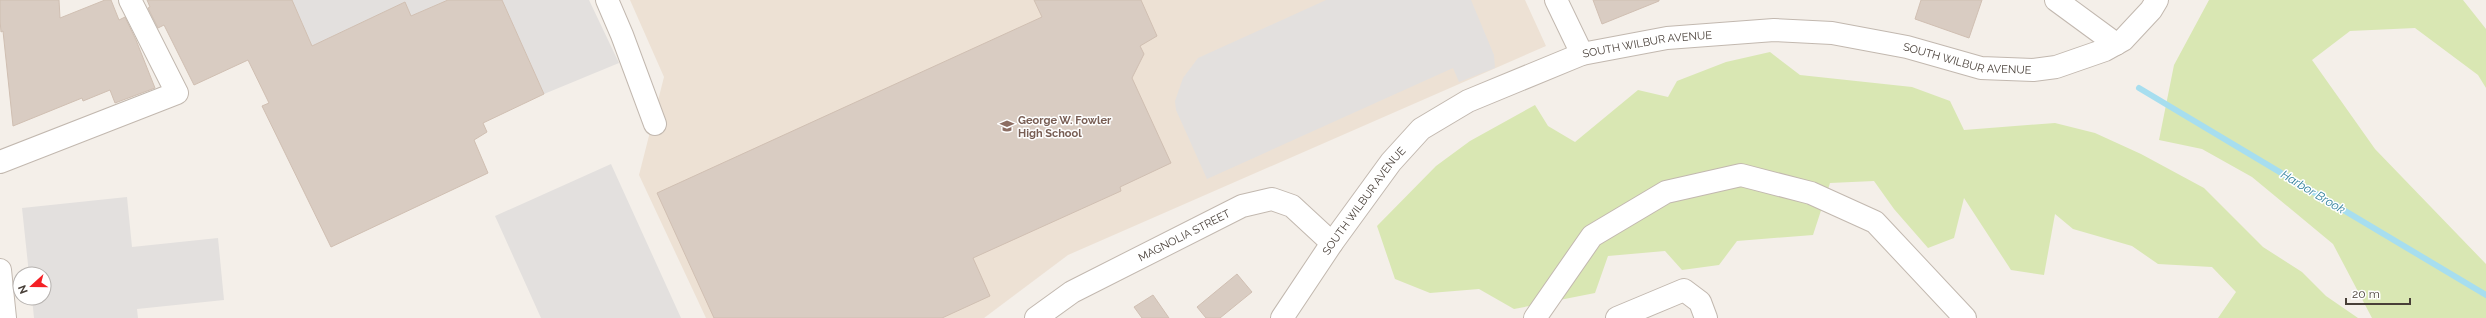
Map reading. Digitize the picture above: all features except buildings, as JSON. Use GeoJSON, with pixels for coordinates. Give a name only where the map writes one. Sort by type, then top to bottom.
{"type":"FeatureCollection","features":[{"type":"Feature","properties":{"kind":"street"},"geometry":{"type":"LineString","coordinates":[[0,162],[177,92],[130,0]]}},
{"type":"Feature","properties":{"kind":"street"},"geometry":{"type":"LineString","coordinates":[[607,0],[622,35],[655,124]]}},
{"type":"Feature","properties":{"kind":"street"},"geometry":{"type":"LineString","coordinates":[[1556,0],[1582,54]]}},
{"type":"Feature","properties":{"kind":"street"},"geometry":{"type":"LineString","coordinates":[[2056,0],[2116,44]]}},
{"type":"Feature","properties":{"kind":"street","name":"SOUTH WILBUR AVENUE"},"geometry":{"type":"LineString","coordinates":[[1282,318],[1332,243],[1391,162],[1421,129],[1468,101],[1582,54],[1667,38],[1774,30],[1832,33],[1907,47],[1981,68],[2033,70],[2056,67],[2105,50],[2116,44],[2123,40],[2151,10],[2157,0]]}},
{"type":"Feature","properties":{"kind":"street"},"geometry":{"type":"LineString","coordinates":[[1535,318],[1592,236],[1666,192],[1741,175],[1811,193],[1874,222],[1965,318]]}},
{"type":"Feature","properties":{"kind":"street","name":"MAGNOLIA STREET"},"geometry":{"type":"LineString","coordinates":[[1036,318],[1072,292],[1242,206],[1272,199],[1292,206],[1332,243]]}},
{"type":"Feature","properties":{"kind":"street"},"geometry":{"type":"LineString","coordinates":[[0,270],[5,318]]}},
{"type":"Feature","properties":{"kind":"street"},"geometry":{"type":"LineString","coordinates":[[1617,318],[1684,290],[1700,302],[1706,318]]}},
{"type":"Feature","properties":{"kind":"shaded area"},"geometry":{"type":"Polygon","coordinates":[[[292,0],[448,0],[411,16],[405,2],[312,46],[292,0]]]}},
{"type":"Feature","properties":{"kind":"shaded area"},"geometry":{"type":"Polygon","coordinates":[[[502,0],[589,0],[619,63],[544,94],[502,0]]]}},
{"type":"Feature","properties":{"kind":"shaded area","name":"George W. Fowler High School"},"geometry":{"type":"Polygon","coordinates":[[[630,0],[1525,0],[1546,46],[1068,255],[984,318],[706,318],[639,175],[664,77],[630,0]]]}},
{"type":"Feature","properties":{"kind":"shaded area"},"geometry":{"type":"Polygon","coordinates":[[[1326,0],[1471,0],[1494,55],[1495,68],[1459,82],[1453,68],[1207,179],[1176,110],[1175,101],[1183,78],[1198,58],[1326,0]]]}},
{"type":"Feature","properties":{"kind":"shaded area"},"geometry":{"type":"Polygon","coordinates":[[[611,164],[681,318],[541,318],[495,216],[611,164]]]}},
{"type":"Feature","properties":{"kind":"shaded area"},"geometry":{"type":"Polygon","coordinates":[[[127,197],[132,247],[218,238],[224,300],[137,309],[138,318],[34,318],[33,306],[52,306],[52,266],[28,266],[22,208],[127,197]]]}},
{"type":"Feature","properties":{"kind":"green space"},"geometry":{"type":"Polygon","coordinates":[[[2209,0],[2463,0],[2486,29],[2486,88],[2478,75],[2415,28],[2350,31],[2312,60],[2375,149],[2486,264],[2486,318],[2372,318],[2333,244],[2252,177],[2202,149],[2159,140],[2174,65],[2209,0]]]}},
{"type":"Feature","properties":{"kind":"green space"},"geometry":{"type":"Polygon","coordinates":[[[1770,52],[1800,75],[1912,87],[1950,101],[1964,130],[2055,123],[2095,133],[2141,154],[2204,188],[2263,247],[2302,272],[2326,296],[2358,318],[2218,318],[2236,292],[2212,267],[2158,264],[2132,246],[2073,229],[2055,214],[2044,275],[2011,270],[1964,198],[1954,238],[1928,248],[1894,209],[1874,181],[1830,183],[1813,235],[1737,241],[1719,265],[1682,270],[1665,251],[1608,256],[1595,293],[1514,309],[1479,289],[1430,293],[1395,279],[1377,226],[1436,166],[1470,141],[1535,105],[1548,126],[1575,142],[1638,90],[1668,97],[1677,81],[1726,62],[1770,52]]]}},
{"type":"Feature","properties":{"kind":"waterway","name":"Harbor Brook"},"geometry":{"type":"LineString","coordinates":[[2139,88],[2486,295]]}},
{"type":"Feature","properties":{"kind":"place","name":"George W. Fowler High School"},"geometry":{"type":"Point","coordinates":[1007,126]}}]}
